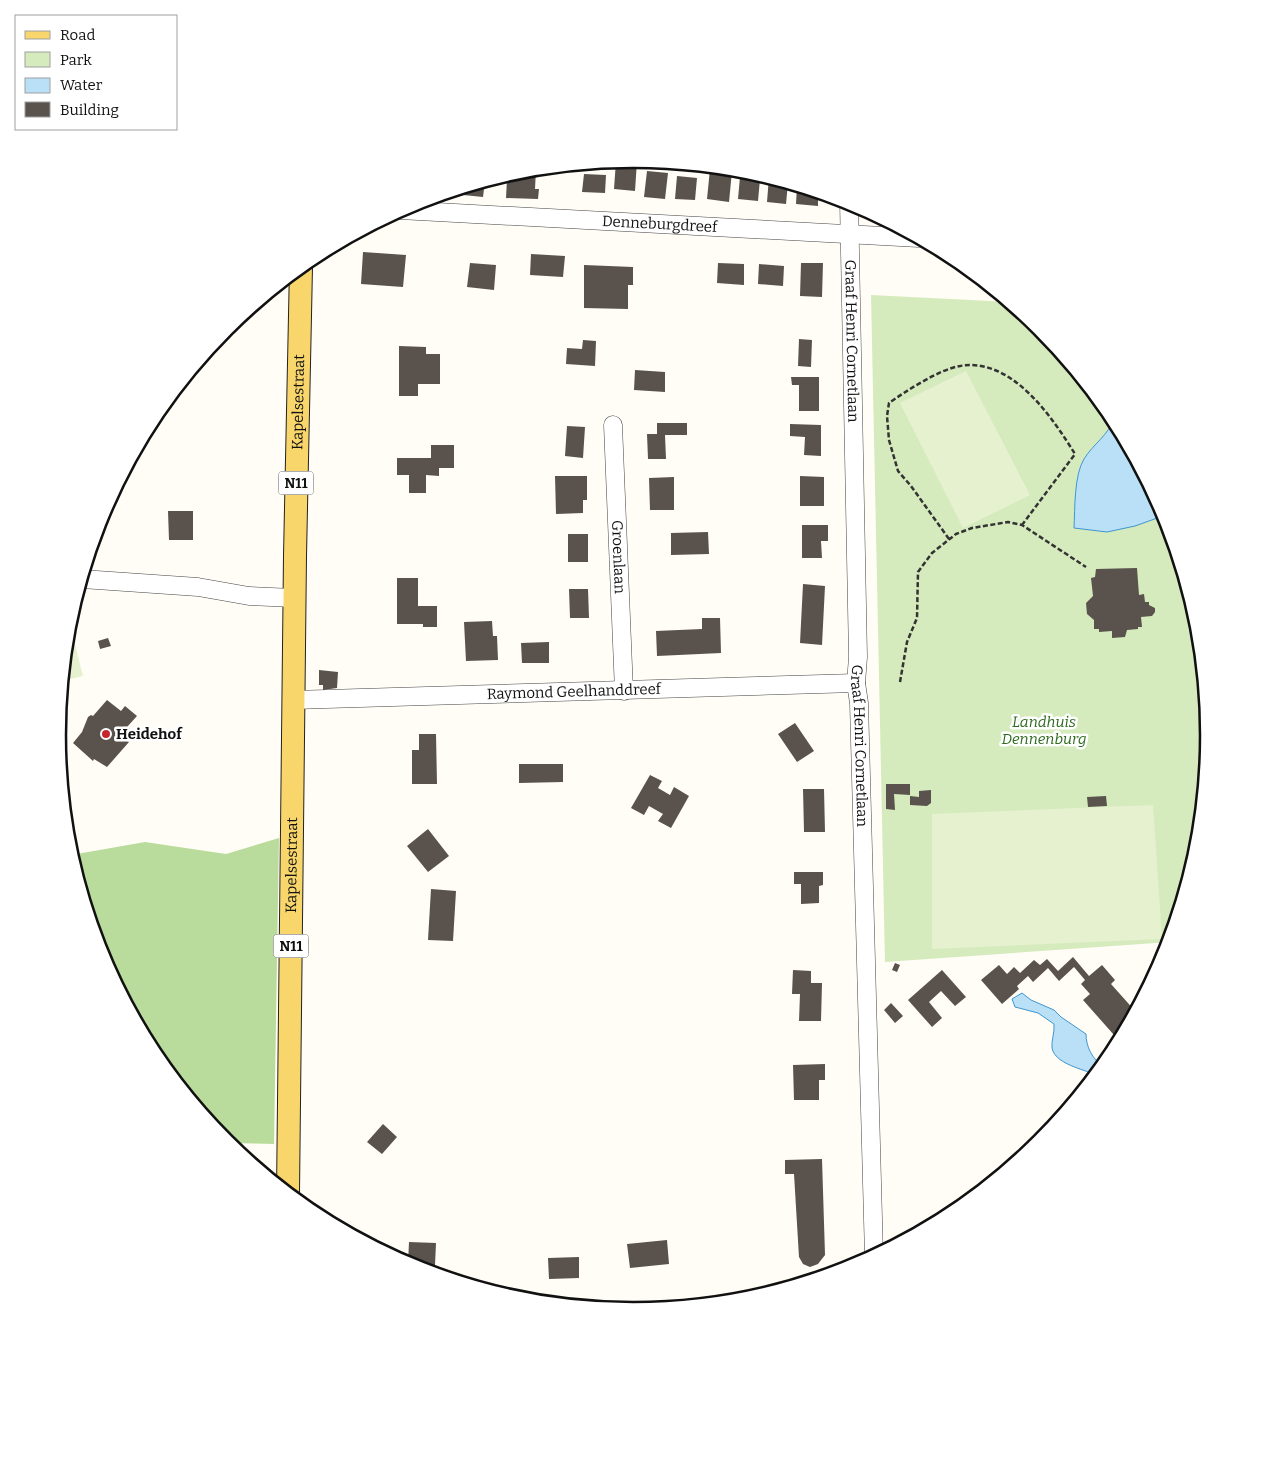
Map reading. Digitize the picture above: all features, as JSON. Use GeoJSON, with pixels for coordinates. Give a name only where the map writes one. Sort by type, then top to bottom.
{"type":"FeatureCollection","features":[{"type":"Feature","properties":{"kind":"main road","name":"Kapelsestraat"},"geometry":{"type":"LineString","coordinates":[[288,1185],[294,598],[301,276]]}},
{"type":"Feature","properties":{"kind":"street","name":"Graaf Henri Cornetlaan"},"geometry":{"type":"LineString","coordinates":[[849,210],[858,647],[856,683],[859,703],[874,1249]]}},
{"type":"Feature","properties":{"kind":"street","name":"Denneburgdreef"},"geometry":{"type":"LineString","coordinates":[[416,211],[905,238]]}},
{"type":"Feature","properties":{"kind":"street","name":"Groenlaan"},"geometry":{"type":"LineString","coordinates":[[612,425],[624,691]]}},
{"type":"Feature","properties":{"kind":"street"},"geometry":{"type":"LineString","coordinates":[[88,579],[189,586],[249,596],[294,598]]}},
{"type":"Feature","properties":{"kind":"street","name":"Raymond Geelhanddreef"},"geometry":{"type":"LineString","coordinates":[[294,700],[856,683]]}},
{"type":"Feature","properties":{"kind":"path"},"geometry":{"type":"LineString","coordinates":[[949,539],[898,471],[889,440],[886,416],[888,402],[914,386],[960,366],[998,371],[1031,394],[1051,417],[1075,454],[1022,525]]}},
{"type":"Feature","properties":{"kind":"path"},"geometry":{"type":"LineString","coordinates":[[900,682],[907,642],[917,618],[918,572],[932,553],[956,534],[972,528],[1008,522],[1022,525],[1086,567]]}},
{"type":"Feature","properties":{"kind":"green space","name":"Landhuis Dennenburg"},"geometry":{"type":"Polygon","coordinates":[[[871,295],[999,301],[1035,334],[1060,361],[1105,420],[1125,451],[1142,484],[1158,518],[1171,553],[1190,624],[1200,698],[1200,772],[1190,846],[1171,917],[1161,943],[885,962],[871,295]]]}},
{"type":"Feature","properties":{"kind":"green space"},"geometry":{"type":"Polygon","coordinates":[[[966,371],[1030,495],[963,528],[900,403],[966,371]]]}},
{"type":"Feature","properties":{"kind":"green space"},"geometry":{"type":"Polygon","coordinates":[[[74,641],[83,676],[69,680],[74,641]]]}},
{"type":"Feature","properties":{"kind":"green space"},"geometry":{"type":"Polygon","coordinates":[[[1153,805],[1162,939],[932,949],[932,814],[1153,805]]]}},
{"type":"Feature","properties":{"kind":"green space"},"geometry":{"type":"Polygon","coordinates":[[[279,838],[274,1144],[240,1143],[207,1109],[162,1050],[142,1019],[109,952],[96,917],[79,854],[145,842],[226,854],[279,838]]]}},
{"type":"Feature","properties":{"kind":"water"},"geometry":{"type":"Polygon","coordinates":[[[1110,427],[1125,451],[1158,518],[1135,526],[1107,532],[1074,528],[1078,474],[1084,459],[1110,427]]]}},
{"type":"Feature","properties":{"kind":"water"},"geometry":{"type":"Polygon","coordinates":[[[1022,993],[1031,1000],[1054,1010],[1086,1034],[1090,1052],[1097,1061],[1089,1072],[1058,1058],[1052,1048],[1054,1024],[1038,1013],[1015,1007],[1012,999],[1022,993]]]}},
{"type":"Feature","properties":{"kind":"building"},"geometry":{"type":"Polygon","coordinates":[[[615,168],[637,168],[635,191],[614,189],[615,168]]]}},
{"type":"Feature","properties":{"kind":"building"},"geometry":{"type":"Polygon","coordinates":[[[647,171],[668,173],[665,199],[644,197],[647,171]]]}},
{"type":"Feature","properties":{"kind":"building"},"geometry":{"type":"Polygon","coordinates":[[[710,173],[731,177],[729,202],[707,199],[710,173]]]}},
{"type":"Feature","properties":{"kind":"building"},"geometry":{"type":"Polygon","coordinates":[[[584,174],[606,175],[605,193],[582,192],[584,174]]]}},
{"type":"Feature","properties":{"kind":"building"},"geometry":{"type":"Polygon","coordinates":[[[677,176],[697,178],[695,200],[675,199],[677,176]]]}},
{"type":"Feature","properties":{"kind":"building"},"geometry":{"type":"Polygon","coordinates":[[[536,177],[535,189],[539,189],[538,199],[506,198],[507,183],[536,177]]]}},
{"type":"Feature","properties":{"kind":"building"},"geometry":{"type":"Polygon","coordinates":[[[740,178],[760,182],[758,201],[738,199],[740,178]]]}},
{"type":"Feature","properties":{"kind":"building"},"geometry":{"type":"Polygon","coordinates":[[[768,184],[787,189],[786,204],[767,202],[768,184]]]}},
{"type":"Feature","properties":{"kind":"building"},"geometry":{"type":"Polygon","coordinates":[[[484,188],[483,197],[463,194],[484,188]]]}},
{"type":"Feature","properties":{"kind":"building"},"geometry":{"type":"Polygon","coordinates":[[[797,192],[818,199],[818,206],[796,204],[797,192]]]}},
{"type":"Feature","properties":{"kind":"building"},"geometry":{"type":"Polygon","coordinates":[[[363,252],[406,255],[403,287],[361,284],[363,252]]]}},
{"type":"Feature","properties":{"kind":"building"},"geometry":{"type":"Polygon","coordinates":[[[531,254],[565,256],[563,277],[530,275],[531,254]]]}},
{"type":"Feature","properties":{"kind":"building"},"geometry":{"type":"Polygon","coordinates":[[[470,263],[496,265],[494,290],[467,287],[470,263]]]}},
{"type":"Feature","properties":{"kind":"building"},"geometry":{"type":"Polygon","coordinates":[[[718,263],[744,264],[744,285],[717,283],[718,263]]]}},
{"type":"Feature","properties":{"kind":"building"},"geometry":{"type":"Polygon","coordinates":[[[801,263],[823,263],[822,297],[800,296],[801,263]]]}},
{"type":"Feature","properties":{"kind":"building"},"geometry":{"type":"Polygon","coordinates":[[[759,264],[784,266],[783,286],[758,284],[759,264]]]}},
{"type":"Feature","properties":{"kind":"building"},"geometry":{"type":"Polygon","coordinates":[[[584,265],[633,267],[633,285],[628,285],[628,309],[584,308],[584,265]]]}},
{"type":"Feature","properties":{"kind":"building"},"geometry":{"type":"Polygon","coordinates":[[[799,339],[812,340],[811,367],[798,366],[799,339]]]}},
{"type":"Feature","properties":{"kind":"building"},"geometry":{"type":"Polygon","coordinates":[[[583,340],[596,341],[595,366],[566,364],[567,348],[582,349],[583,340]]]}},
{"type":"Feature","properties":{"kind":"building"},"geometry":{"type":"Polygon","coordinates":[[[399,346],[426,347],[426,354],[440,354],[440,384],[418,384],[418,396],[399,396],[399,346]]]}},
{"type":"Feature","properties":{"kind":"building"},"geometry":{"type":"Polygon","coordinates":[[[635,370],[665,372],[665,392],[634,390],[635,370]]]}},
{"type":"Feature","properties":{"kind":"building"},"geometry":{"type":"Polygon","coordinates":[[[791,377],[819,377],[819,411],[799,411],[799,385],[792,385],[791,377]]]}},
{"type":"Feature","properties":{"kind":"building"},"geometry":{"type":"Polygon","coordinates":[[[657,423],[687,423],[687,435],[665,435],[666,459],[648,459],[647,434],[657,434],[657,423]]]}},
{"type":"Feature","properties":{"kind":"building"},"geometry":{"type":"Polygon","coordinates":[[[790,424],[821,425],[821,456],[804,455],[805,437],[790,436],[790,424]]]}},
{"type":"Feature","properties":{"kind":"building"},"geometry":{"type":"Polygon","coordinates":[[[567,426],[585,427],[583,458],[565,456],[567,426]]]}},
{"type":"Feature","properties":{"kind":"building"},"geometry":{"type":"Polygon","coordinates":[[[431,445],[454,445],[454,468],[439,468],[439,476],[426,475],[426,493],[409,493],[409,475],[397,475],[397,458],[431,458],[431,445]]]}},
{"type":"Feature","properties":{"kind":"building"},"geometry":{"type":"Polygon","coordinates":[[[555,476],[587,476],[587,500],[583,500],[583,513],[556,514],[555,476]]]}},
{"type":"Feature","properties":{"kind":"building"},"geometry":{"type":"Polygon","coordinates":[[[800,476],[824,477],[824,506],[800,506],[800,476]]]}},
{"type":"Feature","properties":{"kind":"building"},"geometry":{"type":"Polygon","coordinates":[[[674,477],[674,510],[650,510],[649,478],[674,477]]]}},
{"type":"Feature","properties":{"kind":"building"},"geometry":{"type":"Polygon","coordinates":[[[168,511],[193,511],[193,540],[169,540],[168,511]]]}},
{"type":"Feature","properties":{"kind":"building"},"geometry":{"type":"Polygon","coordinates":[[[802,525],[828,525],[828,541],[821,541],[822,558],[802,558],[802,525]]]}},
{"type":"Feature","properties":{"kind":"building"},"geometry":{"type":"Polygon","coordinates":[[[708,532],[709,554],[671,555],[671,533],[708,532]]]}},
{"type":"Feature","properties":{"kind":"building"},"geometry":{"type":"Polygon","coordinates":[[[568,534],[588,534],[588,562],[568,562],[568,534]]]}},
{"type":"Feature","properties":{"kind":"building"},"geometry":{"type":"Polygon","coordinates":[[[1137,568],[1139,595],[1144,594],[1145,602],[1149,602],[1149,605],[1155,608],[1155,612],[1152,616],[1141,617],[1142,627],[1127,630],[1125,637],[1112,638],[1112,631],[1099,632],[1099,629],[1094,629],[1094,620],[1087,614],[1086,603],[1093,596],[1091,578],[1095,577],[1096,569],[1137,568]]]}},
{"type":"Feature","properties":{"kind":"building"},"geometry":{"type":"Polygon","coordinates":[[[397,578],[418,578],[418,606],[437,606],[437,627],[423,627],[423,624],[397,624],[397,578]]]}},
{"type":"Feature","properties":{"kind":"building"},"geometry":{"type":"Polygon","coordinates":[[[803,584],[825,586],[822,645],[800,643],[803,584]]]}},
{"type":"Feature","properties":{"kind":"building"},"geometry":{"type":"Polygon","coordinates":[[[569,589],[588,589],[589,618],[570,618],[569,589]]]}},
{"type":"Feature","properties":{"kind":"building"},"geometry":{"type":"Polygon","coordinates":[[[702,618],[720,618],[721,653],[657,656],[656,631],[702,629],[702,618]]]}},
{"type":"Feature","properties":{"kind":"building"},"geometry":{"type":"Polygon","coordinates":[[[492,621],[493,636],[497,636],[498,660],[466,661],[464,622],[492,621]]]}},
{"type":"Feature","properties":{"kind":"building"},"geometry":{"type":"Polygon","coordinates":[[[108,638],[111,646],[100,649],[98,641],[108,638]]]}},
{"type":"Feature","properties":{"kind":"building"},"geometry":{"type":"Polygon","coordinates":[[[549,642],[549,663],[522,663],[521,643],[549,642]]]}},
{"type":"Feature","properties":{"kind":"building"},"geometry":{"type":"Polygon","coordinates":[[[319,670],[338,672],[337,688],[323,690],[323,685],[319,685],[319,670]]]}},
{"type":"Feature","properties":{"kind":"building","name":"Heidehof"},"geometry":{"type":"Polygon","coordinates":[[[107,700],[121,711],[125,706],[137,716],[127,727],[131,730],[132,736],[127,741],[129,742],[107,767],[94,759],[93,761],[73,743],[82,732],[88,717],[93,716],[107,700]]]}},
{"type":"Feature","properties":{"kind":"building"},"geometry":{"type":"Polygon","coordinates":[[[795,723],[814,751],[797,762],[778,734],[795,723]]]}},
{"type":"Feature","properties":{"kind":"building"},"geometry":{"type":"Polygon","coordinates":[[[419,734],[436,734],[437,784],[412,784],[412,750],[419,750],[419,734]]]}},
{"type":"Feature","properties":{"kind":"building"},"geometry":{"type":"Polygon","coordinates":[[[519,764],[563,764],[563,782],[519,783],[519,764]]]}},
{"type":"Feature","properties":{"kind":"building"},"geometry":{"type":"Polygon","coordinates":[[[650,775],[662,781],[658,788],[670,795],[674,787],[689,796],[671,828],[658,821],[663,814],[649,806],[644,815],[631,808],[650,775]]]}},
{"type":"Feature","properties":{"kind":"building"},"geometry":{"type":"Polygon","coordinates":[[[886,784],[910,784],[910,795],[894,794],[895,810],[886,809],[886,784]]]}},
{"type":"Feature","properties":{"kind":"building"},"geometry":{"type":"Polygon","coordinates":[[[803,789],[824,789],[825,832],[804,832],[803,789]]]}},
{"type":"Feature","properties":{"kind":"building"},"geometry":{"type":"Polygon","coordinates":[[[931,790],[931,803],[927,806],[910,805],[910,796],[919,797],[919,791],[931,790]]]}},
{"type":"Feature","properties":{"kind":"building"},"geometry":{"type":"Polygon","coordinates":[[[1106,796],[1107,806],[1088,807],[1087,797],[1106,796]]]}},
{"type":"Feature","properties":{"kind":"building"},"geometry":{"type":"Polygon","coordinates":[[[428,829],[449,856],[428,872],[407,846],[428,829]]]}},
{"type":"Feature","properties":{"kind":"building"},"geometry":{"type":"Polygon","coordinates":[[[794,872],[823,872],[823,885],[819,886],[819,903],[801,904],[801,884],[794,884],[794,872]]]}},
{"type":"Feature","properties":{"kind":"building"},"geometry":{"type":"Polygon","coordinates":[[[431,889],[456,891],[453,941],[428,940],[431,889]]]}},
{"type":"Feature","properties":{"kind":"building"},"geometry":{"type":"Polygon","coordinates":[[[1073,957],[1089,976],[1102,965],[1115,980],[1111,984],[1131,1007],[1116,1034],[1114,1035],[1083,1000],[1090,994],[1081,984],[1085,980],[1074,967],[1059,981],[1048,968],[1033,982],[1028,976],[1017,986],[1019,989],[1002,1004],[981,980],[999,965],[1007,974],[1014,967],[1020,973],[1034,960],[1040,965],[1047,959],[1058,971],[1073,957]]]}},
{"type":"Feature","properties":{"kind":"building"},"geometry":{"type":"Polygon","coordinates":[[[895,963],[900,965],[897,972],[892,970],[895,963]]]}},
{"type":"Feature","properties":{"kind":"building"},"geometry":{"type":"Polygon","coordinates":[[[793,970],[811,971],[811,983],[822,983],[821,1021],[799,1021],[800,994],[792,994],[793,970]]]}},
{"type":"Feature","properties":{"kind":"building"},"geometry":{"type":"Polygon","coordinates":[[[942,970],[966,997],[955,1006],[941,991],[929,1002],[942,1018],[932,1027],[908,1000],[942,970]]]}},
{"type":"Feature","properties":{"kind":"building"},"geometry":{"type":"Polygon","coordinates":[[[891,1003],[903,1016],[895,1023],[884,1010],[891,1003]]]}},
{"type":"Feature","properties":{"kind":"building"},"geometry":{"type":"Polygon","coordinates":[[[825,1064],[825,1080],[819,1080],[819,1100],[794,1100],[793,1065],[825,1064]]]}},
{"type":"Feature","properties":{"kind":"building"},"geometry":{"type":"Polygon","coordinates":[[[383,1124],[397,1137],[382,1154],[367,1142],[383,1124]]]}},
{"type":"Feature","properties":{"kind":"building"},"geometry":{"type":"Polygon","coordinates":[[[822,1159],[825,1255],[818,1264],[810,1267],[803,1264],[799,1257],[794,1174],[785,1174],[785,1160],[822,1159]]]}},
{"type":"Feature","properties":{"kind":"building"},"geometry":{"type":"Polygon","coordinates":[[[667,1240],[669,1264],[630,1268],[627,1244],[667,1240]]]}},
{"type":"Feature","properties":{"kind":"building"},"geometry":{"type":"Polygon","coordinates":[[[409,1242],[436,1243],[435,1265],[408,1256],[409,1242]]]}},
{"type":"Feature","properties":{"kind":"building"},"geometry":{"type":"Polygon","coordinates":[[[579,1257],[579,1278],[549,1279],[548,1258],[579,1257]]]}},
{"type":"Feature","properties":{"kind":"place","name":"Heidehof"},"geometry":{"type":"Point","coordinates":[106,734]}}]}
